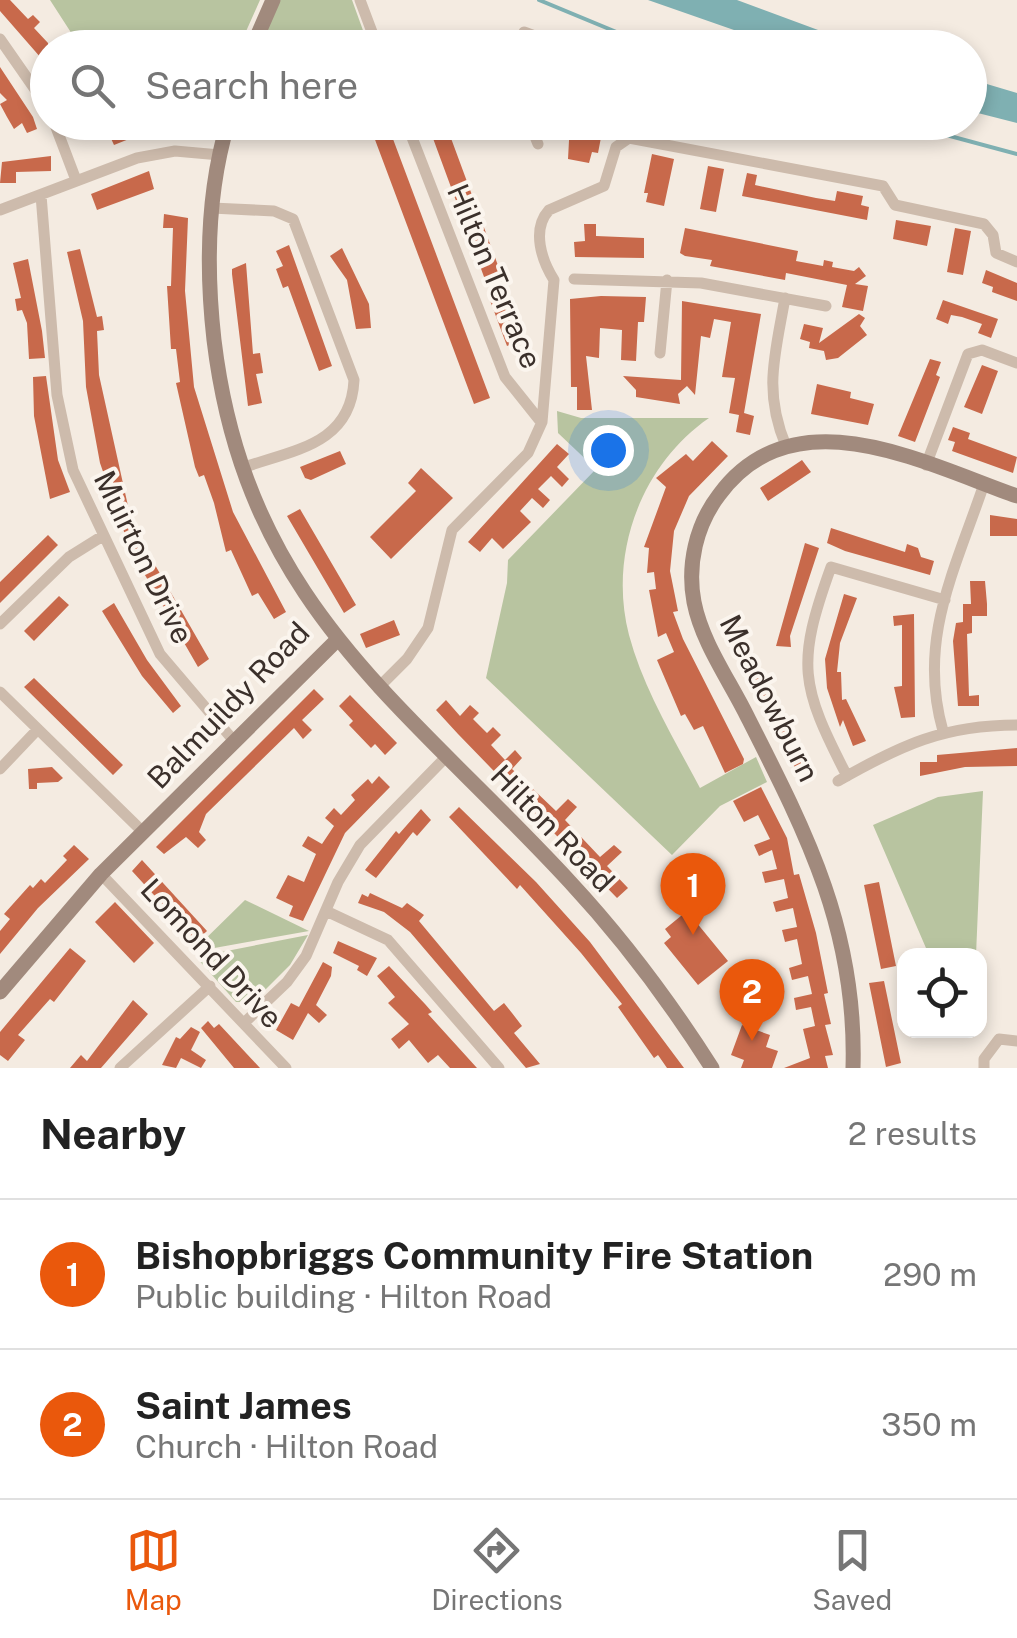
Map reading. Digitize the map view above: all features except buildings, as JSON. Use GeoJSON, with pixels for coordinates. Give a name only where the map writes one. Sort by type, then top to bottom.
{"type":"FeatureCollection","features":[{"type":"Feature","properties":{"kind":"street"},"geometry":{"type":"LineString","coordinates":[[260,30],[273,0]]}},
{"type":"Feature","properties":{"kind":"street"},"geometry":{"type":"LineString","coordinates":[[360,0],[371,30]]}},
{"type":"Feature","properties":{"kind":"street"},"geometry":{"type":"LineString","coordinates":[[0,39],[30,82]]}},
{"type":"Feature","properties":{"kind":"street"},"geometry":{"type":"LineString","coordinates":[[61,140],[76,180]]}},
{"type":"Feature","properties":{"kind":"street","name":"Balmuildy Road"},"geometry":{"type":"LineString","coordinates":[[0,992],[142,831],[336,641],[282,558],[242,468],[220,389],[210,308],[212,208],[224,140]]}},
{"type":"Feature","properties":{"kind":"street","name":"Hilton Terrace"},"geometry":{"type":"LineString","coordinates":[[413,140],[504,377],[542,422]]}},
{"type":"Feature","properties":{"kind":"street"},"geometry":{"type":"LineString","coordinates":[[536,140],[538,144]]}},
{"type":"Feature","properties":{"kind":"street"},"geometry":{"type":"LineString","coordinates":[[626,140],[616,147],[604,186],[548,210],[542,218],[541,254],[565,279],[667,280],[826,306]]}},
{"type":"Feature","properties":{"kind":"street"},"geometry":{"type":"LineString","coordinates":[[640,140],[883,186],[895,205],[984,224],[991,230],[996,252],[1017,262]]}},
{"type":"Feature","properties":{"kind":"street"},"geometry":{"type":"LineString","coordinates":[[0,210],[137,158],[175,151],[220,155]]}},
{"type":"Feature","properties":{"kind":"street","name":"Muirton Drive"},"geometry":{"type":"LineString","coordinates":[[40,195],[57,395],[73,470],[101,538],[160,654],[234,740]]}},
{"type":"Feature","properties":{"kind":"street"},"geometry":{"type":"LineString","coordinates":[[212,208],[274,211],[294,219],[354,380],[353,403],[332,435],[242,468]]}},
{"type":"Feature","properties":{"kind":"street"},"geometry":{"type":"LineString","coordinates":[[378,688],[407,660],[428,628],[452,530],[528,452],[542,422],[565,279]]}},
{"type":"Feature","properties":{"kind":"street"},"geometry":{"type":"LineString","coordinates":[[660,353],[667,280]]}},
{"type":"Feature","properties":{"kind":"street"},"geometry":{"type":"LineString","coordinates":[[785,298],[770,389],[772,413],[786,446]]}},
{"type":"Feature","properties":{"kind":"street"},"geometry":{"type":"LineString","coordinates":[[926,465],[968,354],[982,350],[1017,362]]}},
{"type":"Feature","properties":{"kind":"street","name":"Meadowburn"},"geometry":{"type":"LineString","coordinates":[[853,1068],[851,997],[831,896],[795,808],[702,627],[694,599],[693,556],[714,500],[746,467],[786,446],[814,440],[850,441],[1017,496]]}},
{"type":"Feature","properties":{"kind":"street"},"geometry":{"type":"LineString","coordinates":[[943,731],[932,659],[945,600],[984,484]]}},
{"type":"Feature","properties":{"kind":"street"},"geometry":{"type":"LineString","coordinates":[[0,624],[69,557],[101,538]]}},
{"type":"Feature","properties":{"kind":"street"},"geometry":{"type":"LineString","coordinates":[[945,600],[832,567],[810,626],[807,686],[843,778],[919,738],[943,731],[1017,725]]}},
{"type":"Feature","properties":{"kind":"street","name":"Hilton Road"},"geometry":{"type":"LineString","coordinates":[[336,641],[604,921],[712,1068]]}},
{"type":"Feature","properties":{"kind":"street"},"geometry":{"type":"LineString","coordinates":[[0,692],[142,831]]}},
{"type":"Feature","properties":{"kind":"street"},"geometry":{"type":"LineString","coordinates":[[0,768],[38,729]]}},
{"type":"Feature","properties":{"kind":"street"},"geometry":{"type":"LineString","coordinates":[[244,1023],[298,968],[360,845],[446,757]]}},
{"type":"Feature","properties":{"kind":"street","name":"Lomond Drive"},"geometry":{"type":"LineString","coordinates":[[101,874],[286,1068]]}},
{"type":"Feature","properties":{"kind":"street"},"geometry":{"type":"LineString","coordinates":[[326,911],[388,940],[499,1068]]}},
{"type":"Feature","properties":{"kind":"street"},"geometry":{"type":"LineString","coordinates":[[120,1068],[210,986]]}},
{"type":"Feature","properties":{"kind":"street"},"geometry":{"type":"LineString","coordinates":[[984,1068],[984,1059],[999,1039],[1017,1041]]}},
{"type":"Feature","properties":{"kind":"green space"},"geometry":{"type":"Polygon","coordinates":[[[50,0],[260,0],[247,30],[69,30],[50,0]]]}},
{"type":"Feature","properties":{"kind":"green space"},"geometry":{"type":"Polygon","coordinates":[[[278,0],[352,0],[363,30],[265,30],[278,0]]]}},
{"type":"Feature","properties":{"kind":"green space"},"geometry":{"type":"Polygon","coordinates":[[[557,411],[581,418],[709,418],[685,437],[648,486],[627,543],[624,604],[642,674],[700,788],[756,757],[767,782],[720,806],[672,855],[486,678],[507,583],[508,560],[596,469],[558,433],[557,411]]]}},
{"type":"Feature","properties":{"kind":"green space"},"geometry":{"type":"Polygon","coordinates":[[[983,791],[976,948],[926,948],[873,825],[938,797],[983,791]]]}},
{"type":"Feature","properties":{"kind":"green space"},"geometry":{"type":"Polygon","coordinates":[[[245,900],[309,931],[192,952],[245,900]]]}},
{"type":"Feature","properties":{"kind":"green space"},"geometry":{"type":"Polygon","coordinates":[[[308,935],[290,965],[253,1002],[236,1002],[196,957],[308,935]]]}},
{"type":"Feature","properties":{"kind":"water"},"geometry":{"type":"Polygon","coordinates":[[[648,0],[737,0],[818,30],[734,30],[648,0]]]}},
{"type":"Feature","properties":{"kind":"water"},"geometry":{"type":"Polygon","coordinates":[[[987,84],[1017,93],[1017,123],[987,115],[987,84]]]}},
{"type":"Feature","properties":{"kind":"waterway"},"geometry":{"type":"LineString","coordinates":[[539,0],[612,30]]}},
{"type":"Feature","properties":{"kind":"waterway"},"geometry":{"type":"LineString","coordinates":[[965,140],[1017,154]]}},
{"type":"Feature","properties":{"kind":"place","name":"Bishopbriggs Community Fire Station"},"geometry":{"type":"Point","coordinates":[693,935]}},
{"type":"Feature","properties":{"kind":"place","name":"Saint James"},"geometry":{"type":"Point","coordinates":[752,1041]}}]}
